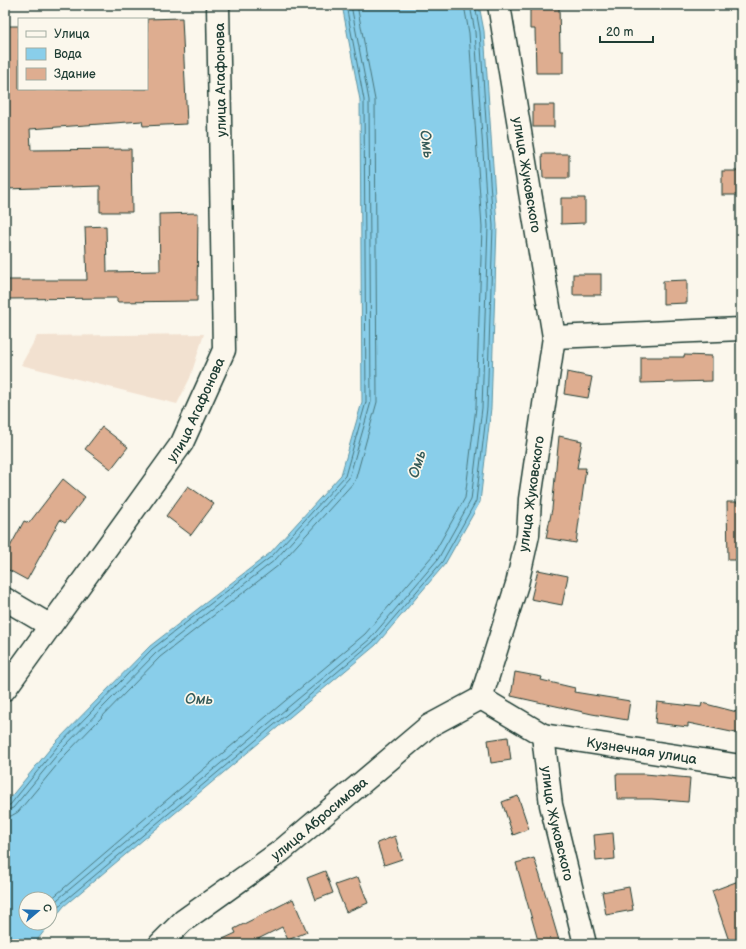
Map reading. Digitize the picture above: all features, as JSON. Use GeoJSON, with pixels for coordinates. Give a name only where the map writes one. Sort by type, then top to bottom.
{"type":"FeatureCollection","features":[{"type":"Feature","properties":{"kind":"street","name":"улица Агафонова"},"geometry":{"type":"LineString","coordinates":[[5,689],[49,625],[182,443],[224,350],[218,5]]}},
{"type":"Feature","properties":{"kind":"street","name":"улица Жуковского"},"geometry":{"type":"LineString","coordinates":[[481,698],[517,584],[528,535],[530,499],[554,337],[500,5]]}},
{"type":"Feature","properties":{"kind":"street"},"geometry":{"type":"LineString","coordinates":[[554,337],[741,329]]}},
{"type":"Feature","properties":{"kind":"street"},"geometry":{"type":"LineString","coordinates":[[5,599],[49,625]]}},
{"type":"Feature","properties":{"kind":"street"},"geometry":{"type":"LineString","coordinates":[[481,698],[543,735]]}},
{"type":"Feature","properties":{"kind":"street","name":"улица Абросимова"},"geometry":{"type":"LineString","coordinates":[[160,944],[183,921],[281,851],[429,726],[481,698]]}},
{"type":"Feature","properties":{"kind":"street","name":"улица Жуковского"},"geometry":{"type":"LineString","coordinates":[[543,735],[551,805],[585,944]]}},
{"type":"Feature","properties":{"kind":"street","name":"Кузнечная улица"},"geometry":{"type":"LineString","coordinates":[[543,735],[741,766]]}},
{"type":"Feature","properties":{"kind":"shaded area"},"geometry":{"type":"Polygon","coordinates":[[[204,334],[190,378],[177,404],[21,365],[37,336],[204,334]]]}},
{"type":"Feature","properties":{"kind":"water","name":"Омь"},"geometry":{"type":"Polygon","coordinates":[[[342,5],[479,5],[484,31],[497,226],[491,408],[480,502],[445,564],[376,645],[64,906],[58,914],[58,891],[18,891],[18,931],[44,931],[34,944],[5,944],[5,804],[54,744],[150,646],[270,553],[341,475],[362,402],[360,100],[342,5]]]}},
{"type":"Feature","properties":{"kind":"building"},"geometry":{"type":"Polygon","coordinates":[[[530,6],[559,6],[560,51],[563,51],[563,73],[536,73],[535,29],[530,29],[530,6]]]}},
{"type":"Feature","properties":{"kind":"building"},"geometry":{"type":"Polygon","coordinates":[[[182,18],[187,124],[143,126],[142,121],[30,129],[31,150],[131,149],[132,212],[100,212],[100,186],[5,189],[5,26],[18,26],[18,90],[148,90],[148,19],[182,18]]]}},
{"type":"Feature","properties":{"kind":"building"},"geometry":{"type":"Polygon","coordinates":[[[533,105],[554,105],[554,127],[533,127],[533,105]]]}},
{"type":"Feature","properties":{"kind":"building"},"geometry":{"type":"Polygon","coordinates":[[[542,154],[569,154],[569,178],[543,178],[542,154]]]}},
{"type":"Feature","properties":{"kind":"building"},"geometry":{"type":"Polygon","coordinates":[[[722,171],[741,171],[741,195],[722,195],[722,171]]]}},
{"type":"Feature","properties":{"kind":"building"},"geometry":{"type":"Polygon","coordinates":[[[561,198],[585,198],[585,223],[561,224],[561,198]]]}},
{"type":"Feature","properties":{"kind":"building"},"geometry":{"type":"Polygon","coordinates":[[[198,213],[197,301],[117,302],[117,298],[5,299],[5,280],[87,280],[85,227],[106,226],[107,272],[160,271],[159,214],[198,213]]]}},
{"type":"Feature","properties":{"kind":"building"},"geometry":{"type":"Polygon","coordinates":[[[573,274],[601,274],[601,295],[573,295],[573,274]]]}},
{"type":"Feature","properties":{"kind":"building"},"geometry":{"type":"Polygon","coordinates":[[[687,280],[687,303],[663,304],[663,281],[687,280]]]}},
{"type":"Feature","properties":{"kind":"building"},"geometry":{"type":"Polygon","coordinates":[[[684,355],[712,356],[712,381],[641,383],[641,357],[684,357],[684,355]]]}},
{"type":"Feature","properties":{"kind":"building"},"geometry":{"type":"Polygon","coordinates":[[[567,372],[592,377],[588,398],[564,394],[567,372]]]}},
{"type":"Feature","properties":{"kind":"building"},"geometry":{"type":"Polygon","coordinates":[[[102,427],[128,447],[111,469],[85,449],[102,427]]]}},
{"type":"Feature","properties":{"kind":"building"},"geometry":{"type":"Polygon","coordinates":[[[559,436],[582,441],[577,468],[586,468],[576,543],[546,538],[552,509],[559,436]]]}},
{"type":"Feature","properties":{"kind":"building"},"geometry":{"type":"Polygon","coordinates":[[[63,479],[85,497],[65,523],[60,520],[27,580],[5,568],[5,556],[24,521],[29,523],[63,479]]]}},
{"type":"Feature","properties":{"kind":"building"},"geometry":{"type":"Polygon","coordinates":[[[188,486],[214,504],[191,535],[166,516],[188,486]]]}},
{"type":"Feature","properties":{"kind":"building"},"geometry":{"type":"Polygon","coordinates":[[[727,502],[741,502],[741,560],[728,560],[727,502]]]}},
{"type":"Feature","properties":{"kind":"building"},"geometry":{"type":"Polygon","coordinates":[[[538,570],[568,576],[562,605],[531,599],[538,570]]]}},
{"type":"Feature","properties":{"kind":"building"},"geometry":{"type":"Polygon","coordinates":[[[515,672],[542,677],[541,680],[575,688],[574,692],[630,701],[627,720],[592,714],[511,696],[515,672]]]}},
{"type":"Feature","properties":{"kind":"building"},"geometry":{"type":"Polygon","coordinates":[[[657,702],[701,707],[702,703],[741,713],[741,734],[688,723],[688,727],[655,723],[657,702]]]}},
{"type":"Feature","properties":{"kind":"building"},"geometry":{"type":"Polygon","coordinates":[[[508,737],[511,760],[491,763],[488,740],[508,737]]]}},
{"type":"Feature","properties":{"kind":"building"},"geometry":{"type":"Polygon","coordinates":[[[616,774],[645,774],[690,778],[688,802],[652,799],[617,799],[616,774]]]}},
{"type":"Feature","properties":{"kind":"building"},"geometry":{"type":"Polygon","coordinates":[[[518,796],[529,829],[513,835],[502,802],[518,796]]]}},
{"type":"Feature","properties":{"kind":"building"},"geometry":{"type":"Polygon","coordinates":[[[613,833],[615,859],[596,861],[594,835],[613,833]]]}},
{"type":"Feature","properties":{"kind":"building"},"geometry":{"type":"Polygon","coordinates":[[[395,836],[402,859],[384,865],[377,843],[395,836]]]}},
{"type":"Feature","properties":{"kind":"building"},"geometry":{"type":"Polygon","coordinates":[[[534,858],[560,944],[539,944],[516,863],[534,858]]]}},
{"type":"Feature","properties":{"kind":"building"},"geometry":{"type":"Polygon","coordinates":[[[325,871],[333,893],[315,900],[307,878],[325,871]]]}},
{"type":"Feature","properties":{"kind":"building"},"geometry":{"type":"Polygon","coordinates":[[[358,877],[368,903],[346,912],[335,885],[358,877]]]}},
{"type":"Feature","properties":{"kind":"building"},"geometry":{"type":"Polygon","coordinates":[[[741,880],[741,944],[730,944],[712,891],[741,880]]]}},
{"type":"Feature","properties":{"kind":"building"},"geometry":{"type":"Polygon","coordinates":[[[629,887],[633,910],[606,915],[602,892],[629,887]]]}},
{"type":"Feature","properties":{"kind":"building"},"geometry":{"type":"Polygon","coordinates":[[[293,899],[307,932],[288,940],[282,927],[248,944],[212,944],[236,933],[234,929],[293,899]]]}}]}
